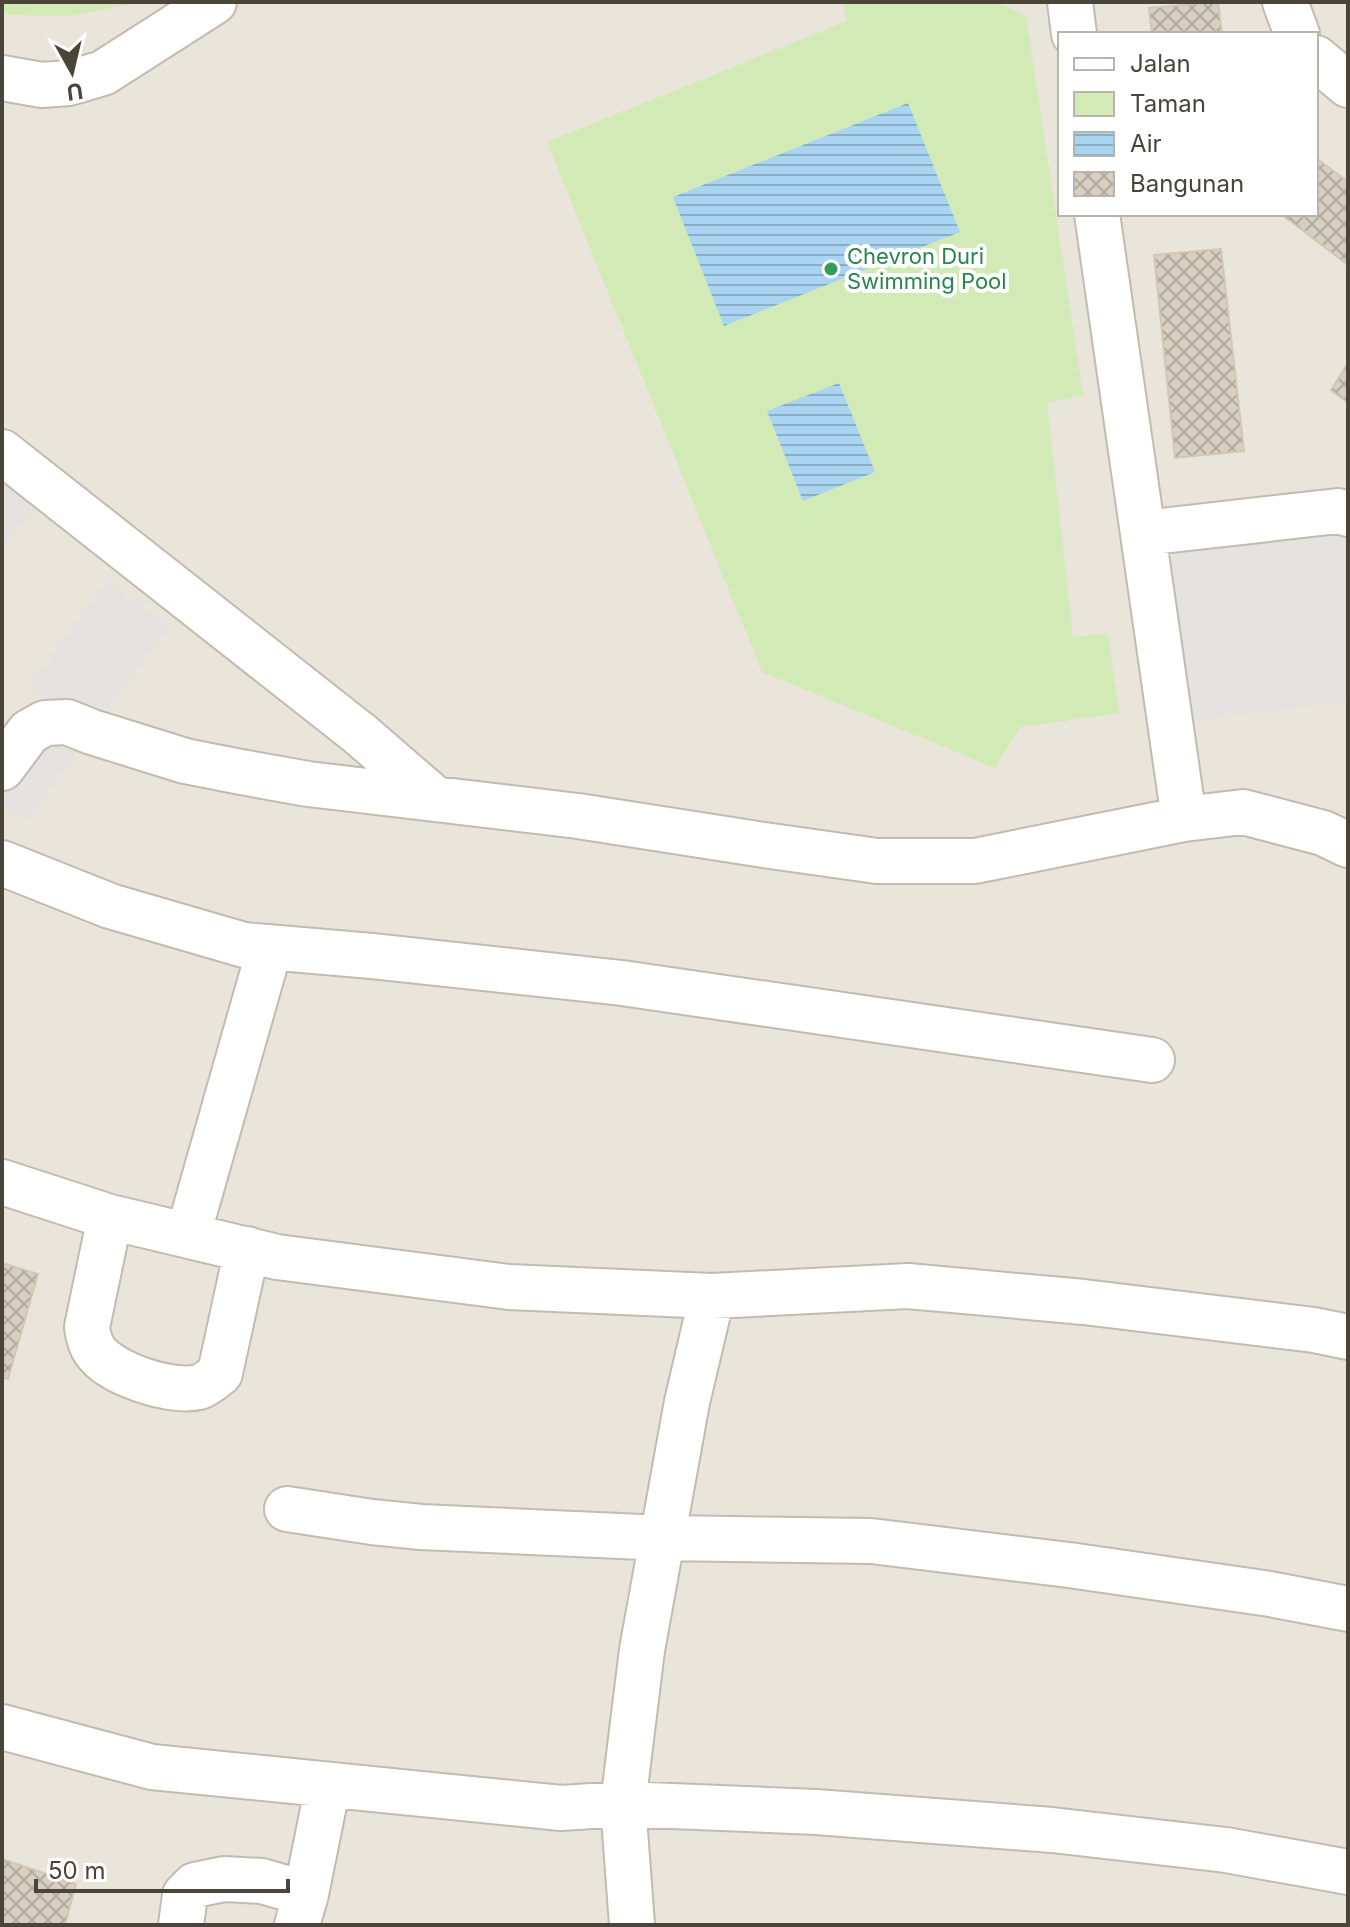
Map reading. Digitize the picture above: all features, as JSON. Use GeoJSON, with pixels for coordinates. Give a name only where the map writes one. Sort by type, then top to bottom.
{"type":"FeatureCollection","features":[{"type":"Feature","properties":{"kind":"street"},"geometry":{"type":"LineString","coordinates":[[2,78],[42,85],[69,83],[103,73],[214,2]]}},
{"type":"Feature","properties":{"kind":"street"},"geometry":{"type":"LineString","coordinates":[[1070,2],[1074,32]]}},
{"type":"Feature","properties":{"kind":"street"},"geometry":{"type":"LineString","coordinates":[[1285,2],[1296,32]]}},
{"type":"Feature","properties":{"kind":"street"},"geometry":{"type":"LineString","coordinates":[[1318,60],[1348,85]]}},
{"type":"Feature","properties":{"kind":"street"},"geometry":{"type":"LineString","coordinates":[[1097,216],[1184,819]]}},
{"type":"Feature","properties":{"kind":"street"},"geometry":{"type":"LineString","coordinates":[[2,452],[324,705],[434,798]]}},
{"type":"Feature","properties":{"kind":"street"},"geometry":{"type":"LineString","coordinates":[[1144,533],[1338,511],[1348,514]]}},
{"type":"Feature","properties":{"kind":"street"},"geometry":{"type":"LineString","coordinates":[[2,768],[29,732],[45,723],[67,722],[158,753],[213,767],[308,784],[578,816],[877,861],[975,861],[1184,819],[1243,812],[1323,833],[1348,845]]}},
{"type":"Feature","properties":{"kind":"street"},"geometry":{"type":"LineString","coordinates":[[2,863],[110,906],[244,945],[622,983],[1152,1060]]}},
{"type":"Feature","properties":{"kind":"street"},"geometry":{"type":"LineString","coordinates":[[188,1235],[270,947]]}},
{"type":"Feature","properties":{"kind":"street"},"geometry":{"type":"LineString","coordinates":[[2,1182],[110,1217],[277,1257],[509,1287],[712,1296],[908,1286],[1084,1302],[1314,1330],[1348,1337]]}},
{"type":"Feature","properties":{"kind":"street"},"geometry":{"type":"LineString","coordinates":[[110,1217],[87,1327],[88,1337],[104,1361],[136,1378],[178,1389],[201,1387],[220,1373],[247,1249]]}},
{"type":"Feature","properties":{"kind":"street"},"geometry":{"type":"LineString","coordinates":[[632,1925],[623,1804],[642,1650],[687,1402],[712,1296]]}},
{"type":"Feature","properties":{"kind":"street"},"geometry":{"type":"LineString","coordinates":[[287,1509],[421,1527],[664,1538],[871,1541],[1069,1565],[1270,1594],[1348,1609]]}},
{"type":"Feature","properties":{"kind":"street"},"geometry":{"type":"LineString","coordinates":[[2,1727],[152,1767],[561,1808],[623,1804],[816,1812],[1052,1830],[1226,1850],[1348,1872]]}},
{"type":"Feature","properties":{"kind":"street"},"geometry":{"type":"LineString","coordinates":[[181,1925],[185,1895],[195,1885],[224,1879],[262,1881],[301,1910],[328,1785]]}},
{"type":"Feature","properties":{"kind":"shaded area"},"geometry":{"type":"Polygon","coordinates":[[[2,2],[1348,2],[1348,1925],[2,1925],[2,2]]]}},
{"type":"Feature","properties":{"kind":"shaded area"},"geometry":{"type":"Polygon","coordinates":[[[2,482],[35,508],[2,551],[2,482]]]}},
{"type":"Feature","properties":{"kind":"shaded area"},"geometry":{"type":"Polygon","coordinates":[[[1348,530],[1348,701],[1182,721],[1161,554],[1348,530]]]}},
{"type":"Feature","properties":{"kind":"shaded area"},"geometry":{"type":"Polygon","coordinates":[[[107,580],[170,626],[26,822],[2,805],[2,768],[50,703],[28,687],[107,580]]]}},
{"type":"Feature","properties":{"kind":"green space"},"geometry":{"type":"Polygon","coordinates":[[[2,2],[133,2],[71,16],[9,15],[2,12],[2,2]]]}},
{"type":"Feature","properties":{"kind":"green space","name":"Chevron Duri Swimming Pool"},"geometry":{"type":"Polygon","coordinates":[[[842,2],[996,2],[1026,16],[1083,395],[1047,403],[1073,637],[1108,633],[1119,713],[1020,727],[995,768],[762,672],[547,142],[847,21],[842,2]]]}},
{"type":"Feature","properties":{"kind":"water"},"geometry":{"type":"Polygon","coordinates":[[[908,103],[960,232],[724,326],[673,197],[908,103]]]}},
{"type":"Feature","properties":{"kind":"water"},"geometry":{"type":"Polygon","coordinates":[[[839,383],[875,472],[803,501],[767,411],[839,383]]]}},
{"type":"Feature","properties":{"kind":"building"},"geometry":{"type":"Polygon","coordinates":[[[1218,2],[1222,32],[1152,32],[1149,8],[1218,2]]]}},
{"type":"Feature","properties":{"kind":"building"},"geometry":{"type":"Polygon","coordinates":[[[1318,160],[1348,182],[1348,265],[1284,216],[1318,216],[1318,160]]]}},
{"type":"Feature","properties":{"kind":"building"},"geometry":{"type":"Polygon","coordinates":[[[1221,249],[1244,451],[1175,458],[1154,255],[1221,249]]]}},
{"type":"Feature","properties":{"kind":"building"},"geometry":{"type":"Polygon","coordinates":[[[1348,363],[1348,403],[1331,390],[1348,363]]]}},
{"type":"Feature","properties":{"kind":"building"},"geometry":{"type":"Polygon","coordinates":[[[2,1263],[38,1274],[8,1379],[2,1377],[2,1263]]]}},
{"type":"Feature","properties":{"kind":"building"},"geometry":{"type":"Polygon","coordinates":[[[2,1859],[76,1884],[65,1925],[2,1925],[2,1859]]]}},
{"type":"Feature","properties":{"kind":"place","name":"Chevron Duri Swimming Pool"},"geometry":{"type":"Point","coordinates":[831,269]}}]}
